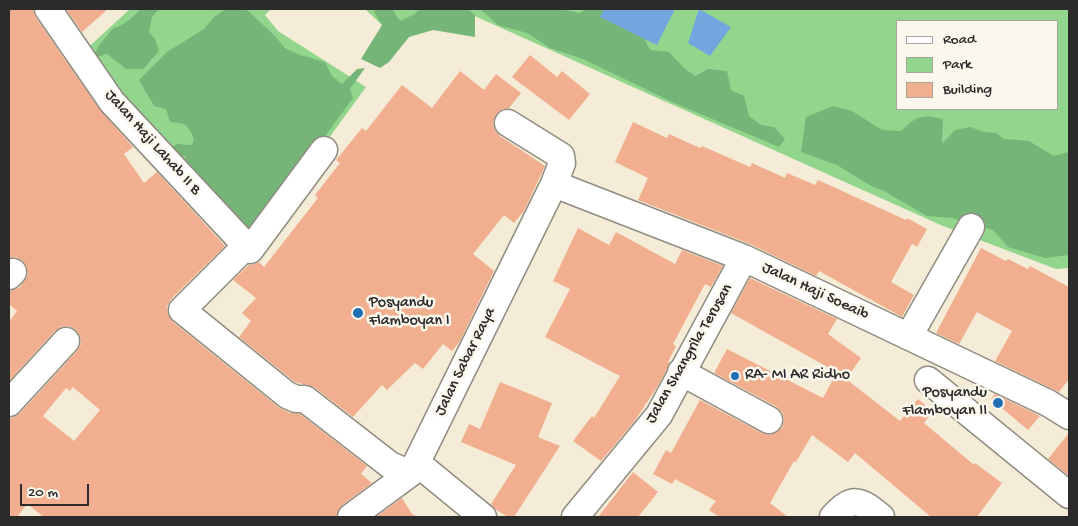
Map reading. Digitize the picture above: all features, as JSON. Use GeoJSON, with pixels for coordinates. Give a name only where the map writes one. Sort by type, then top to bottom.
{"type":"FeatureCollection","features":[{"type":"Feature","properties":{"kind":"street","name":"Jalan Haji Lahab II B"},"geometry":{"type":"LineString","coordinates":[[48,9],[112,102],[248,248]]}},
{"type":"Feature","properties":{"kind":"street","name":"Jalan Sabar Raya"},"geometry":{"type":"LineString","coordinates":[[351,517],[414,468],[554,184],[562,163],[561,156],[508,123]]}},
{"type":"Feature","properties":{"kind":"street"},"geometry":{"type":"LineString","coordinates":[[324,150],[248,248],[182,310],[287,395],[296,399],[305,399],[390,465],[414,468],[483,517]]}},
{"type":"Feature","properties":{"kind":"street","name":"Jalan Haji Soeaib"},"geometry":{"type":"LineString","coordinates":[[554,184],[744,258],[1048,403],[1069,416]]}},
{"type":"Feature","properties":{"kind":"street"},"geometry":{"type":"LineString","coordinates":[[909,336],[971,227]]}},
{"type":"Feature","properties":{"kind":"street","name":"Jalan Shangrila Terusan"},"geometry":{"type":"LineString","coordinates":[[575,517],[658,415],[744,258]]}},
{"type":"Feature","properties":{"kind":"street"},"geometry":{"type":"LineString","coordinates":[[9,403],[66,341]]}},
{"type":"Feature","properties":{"kind":"street"},"geometry":{"type":"LineString","coordinates":[[681,372],[769,420]]}},
{"type":"Feature","properties":{"kind":"street"},"geometry":{"type":"LineString","coordinates":[[928,380],[1069,495]]}},
{"type":"Feature","properties":{"kind":"street"},"geometry":{"type":"LineString","coordinates":[[833,517],[844,505],[854,502],[864,503],[881,517]]}},
{"type":"Feature","properties":{"kind":"green space"},"geometry":{"type":"Polygon","coordinates":[[[130,9],[271,9],[265,15],[278,31],[366,87],[250,247],[81,54],[130,9]]]}},
{"type":"Feature","properties":{"kind":"green space"},"geometry":{"type":"Polygon","coordinates":[[[140,9],[159,9],[152,17],[149,32],[155,39],[159,51],[143,69],[126,69],[107,54],[93,58],[98,47],[112,29],[128,21],[140,9]]]}},
{"type":"Feature","properties":{"kind":"green space"},"geometry":{"type":"Polygon","coordinates":[[[226,9],[246,9],[285,48],[300,55],[325,62],[332,76],[342,84],[357,69],[365,68],[350,89],[353,98],[312,154],[249,231],[189,174],[185,156],[176,155],[170,148],[177,144],[192,145],[194,139],[186,126],[170,122],[166,109],[154,106],[139,80],[167,52],[204,29],[214,17],[226,9]]]}},
{"type":"Feature","properties":{"kind":"green space"},"geometry":{"type":"Polygon","coordinates":[[[365,9],[431,9],[399,41],[365,9]]]}},
{"type":"Feature","properties":{"kind":"green space"},"geometry":{"type":"Polygon","coordinates":[[[375,9],[395,9],[394,12],[400,21],[415,14],[419,9],[468,9],[475,15],[475,37],[433,30],[409,37],[389,62],[380,68],[361,59],[382,25],[374,12],[375,9]]]}},
{"type":"Feature","properties":{"kind":"green space"},"geometry":{"type":"Polygon","coordinates":[[[459,9],[1069,9],[1069,268],[1056,269],[943,226],[459,9]]]}},
{"type":"Feature","properties":{"kind":"green space"},"geometry":{"type":"Polygon","coordinates":[[[480,9],[560,9],[580,13],[585,9],[608,9],[639,29],[650,50],[669,52],[684,68],[695,76],[708,69],[727,71],[731,90],[744,96],[749,116],[761,125],[774,127],[785,139],[779,147],[672,102],[583,59],[550,48],[527,33],[498,25],[480,9]]]}},
{"type":"Feature","properties":{"kind":"green space"},"geometry":{"type":"Polygon","coordinates":[[[833,106],[852,111],[882,130],[901,131],[911,122],[924,117],[943,119],[942,144],[955,130],[970,127],[984,132],[996,133],[1004,139],[1029,141],[1054,156],[1069,152],[1069,255],[1045,258],[1008,247],[993,230],[953,218],[927,216],[884,191],[871,186],[837,165],[801,152],[806,117],[833,106]]]}},
{"type":"Feature","properties":{"kind":"water"},"geometry":{"type":"Polygon","coordinates":[[[604,9],[675,9],[657,45],[600,17],[604,9]]]}},
{"type":"Feature","properties":{"kind":"water"},"geometry":{"type":"Polygon","coordinates":[[[699,9],[731,27],[710,56],[688,43],[699,9]]]}},
{"type":"Feature","properties":{"kind":"building"},"geometry":{"type":"Polygon","coordinates":[[[9,9],[33,9],[36,18],[100,110],[133,147],[124,154],[144,183],[157,172],[225,246],[171,299],[167,307],[168,315],[173,322],[278,407],[290,413],[300,414],[367,466],[361,474],[372,483],[342,505],[336,517],[44,517],[27,504],[17,517],[9,517],[9,418],[20,413],[77,351],[81,344],[80,336],[76,330],[69,326],[61,327],[55,331],[9,381],[9,322],[17,311],[9,304],[9,291],[20,287],[28,275],[23,261],[16,257],[9,258],[9,9]],[[73,387],[70,391],[66,388],[43,416],[74,441],[100,410],[73,387]]]}},
{"type":"Feature","properties":{"kind":"building"},"geometry":{"type":"Polygon","coordinates":[[[66,9],[108,9],[82,32],[66,9]]]}},
{"type":"Feature","properties":{"kind":"building"},"geometry":{"type":"Polygon","coordinates":[[[530,55],[557,77],[562,71],[590,94],[569,120],[512,77],[530,55]]]}},
{"type":"Feature","properties":{"kind":"building"},"geometry":{"type":"Polygon","coordinates":[[[460,71],[484,90],[496,74],[521,93],[509,108],[501,110],[496,115],[493,122],[495,130],[500,136],[545,166],[524,211],[514,223],[504,215],[473,254],[494,271],[460,341],[452,351],[443,344],[423,369],[415,363],[387,390],[382,385],[353,417],[314,387],[295,382],[239,337],[251,321],[242,313],[256,298],[233,280],[249,265],[259,262],[264,267],[318,198],[315,195],[340,163],[336,160],[362,128],[366,131],[402,85],[432,108],[460,71]]]}},
{"type":"Feature","properties":{"kind":"building"},"geometry":{"type":"Polygon","coordinates":[[[633,122],[667,138],[669,134],[750,167],[752,163],[785,178],[787,173],[815,185],[818,180],[906,220],[907,218],[927,229],[917,247],[912,244],[891,282],[914,295],[902,317],[819,271],[816,276],[750,244],[638,200],[648,178],[615,162],[633,122]]]}},
{"type":"Feature","properties":{"kind":"building"},"geometry":{"type":"Polygon","coordinates":[[[578,228],[609,245],[616,232],[675,264],[682,250],[723,266],[711,287],[705,284],[673,344],[676,346],[659,384],[634,422],[601,461],[573,441],[592,416],[594,418],[620,376],[545,337],[570,289],[553,281],[578,228]]]}},
{"type":"Feature","properties":{"kind":"building"},"geometry":{"type":"Polygon","coordinates":[[[981,248],[1006,261],[1008,259],[1028,269],[1030,266],[1069,287],[1069,379],[1059,392],[995,361],[1012,331],[977,312],[959,344],[936,333],[981,248]]]}},
{"type":"Feature","properties":{"kind":"building"},"geometry":{"type":"Polygon","coordinates":[[[750,278],[837,319],[828,334],[861,358],[847,378],[731,313],[750,278]]]}},
{"type":"Feature","properties":{"kind":"building"},"geometry":{"type":"Polygon","coordinates":[[[727,349],[823,398],[837,372],[900,421],[918,399],[933,411],[924,423],[974,465],[975,463],[1002,483],[977,517],[931,517],[855,453],[848,462],[812,435],[796,462],[794,461],[770,503],[788,517],[719,517],[709,510],[716,501],[675,479],[672,484],[653,474],[666,450],[671,453],[700,400],[762,433],[770,435],[782,428],[784,419],[782,412],[777,407],[714,373],[727,349]]]}},
{"type":"Feature","properties":{"kind":"building"},"geometry":{"type":"Polygon","coordinates":[[[500,382],[552,403],[538,437],[560,446],[514,517],[508,517],[495,509],[491,504],[516,465],[461,442],[469,424],[480,429],[500,382]]]}},
{"type":"Feature","properties":{"kind":"building"},"geometry":{"type":"Polygon","coordinates":[[[995,394],[1040,416],[1028,430],[991,399],[995,394]]]}},
{"type":"Feature","properties":{"kind":"building"},"geometry":{"type":"Polygon","coordinates":[[[1069,433],[1069,476],[1048,459],[1069,433]]]}},
{"type":"Feature","properties":{"kind":"building"},"geometry":{"type":"Polygon","coordinates":[[[633,472],[658,492],[638,517],[598,517],[633,472]]]}},
{"type":"Feature","properties":{"kind":"building"},"geometry":{"type":"Polygon","coordinates":[[[402,498],[412,514],[417,517],[376,517],[402,498]]]}},
{"type":"Feature","properties":{"kind":"place","name":"Posyandu Flamboyan I"},"geometry":{"type":"Point","coordinates":[358,313]}},
{"type":"Feature","properties":{"kind":"place","name":"RA- MI AR Ridho"},"geometry":{"type":"Point","coordinates":[735,376]}},
{"type":"Feature","properties":{"kind":"place","name":"Posyandu Flamboyan II"},"geometry":{"type":"Point","coordinates":[998,403]}}]}
